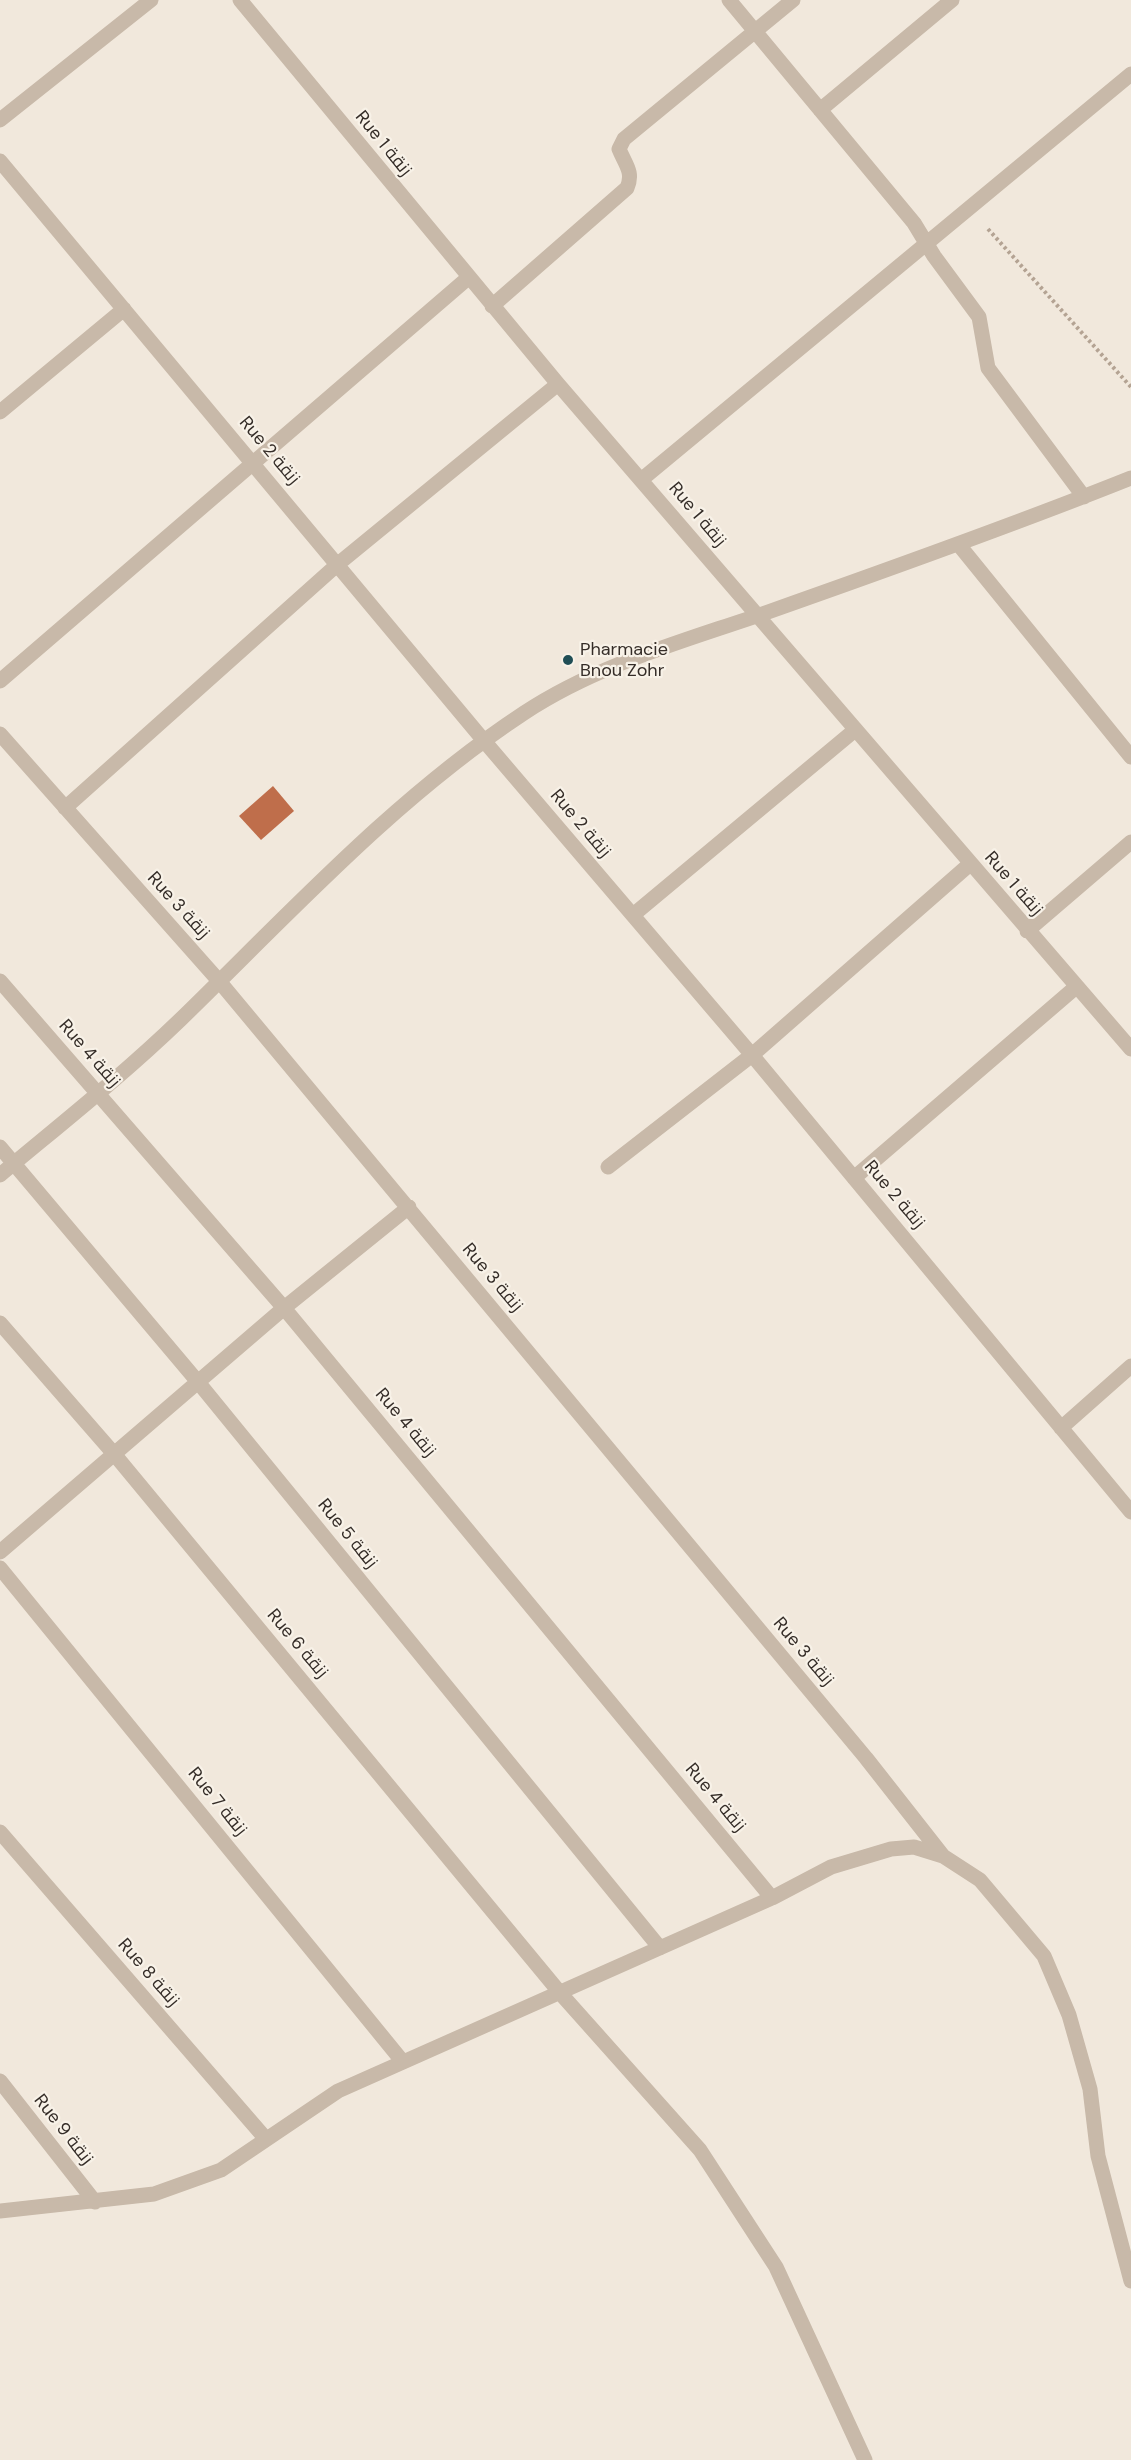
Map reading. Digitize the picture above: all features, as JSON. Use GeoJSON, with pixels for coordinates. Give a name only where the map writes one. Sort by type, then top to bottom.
{"type":"FeatureCollection","features":[{"type":"Feature","properties":{"kind":"street"},"geometry":{"type":"LineString","coordinates":[[0,120],[151,0]]}},
{"type":"Feature","properties":{"kind":"street","name":"Rue 1 زنقة"},"geometry":{"type":"LineString","coordinates":[[240,0],[558,384],[1131,1049]]}},
{"type":"Feature","properties":{"kind":"street"},"geometry":{"type":"LineString","coordinates":[[729,0],[914,223],[978,317],[988,368],[1084,497]]}},
{"type":"Feature","properties":{"kind":"street"},"geometry":{"type":"LineString","coordinates":[[492,306],[627,188],[631,179],[630,170],[619,149],[624,139],[756,33],[793,0]]}},
{"type":"Feature","properties":{"kind":"street"},"geometry":{"type":"LineString","coordinates":[[820,110],[951,0]]}},
{"type":"Feature","properties":{"kind":"street"},"geometry":{"type":"LineString","coordinates":[[641,480],[1131,74]]}},
{"type":"Feature","properties":{"kind":"street","name":"Rue 2 زنقة"},"geometry":{"type":"LineString","coordinates":[[0,161],[253,461],[485,742],[752,1055],[1131,1512]]}},
{"type":"Feature","properties":{"kind":"street"},"geometry":{"type":"LineString","coordinates":[[0,681],[468,278]]}},
{"type":"Feature","properties":{"kind":"street"},"geometry":{"type":"LineString","coordinates":[[0,412],[124,309]]}},
{"type":"Feature","properties":{"kind":"street"},"geometry":{"type":"LineString","coordinates":[[65,808],[338,564],[558,384]]}},
{"type":"Feature","properties":{"kind":"street"},"geometry":{"type":"LineString","coordinates":[[0,1175],[98,1094],[178,1022],[378,826],[524,712],[573,685],[628,659],[959,545],[1131,478]]}},
{"type":"Feature","properties":{"kind":"street"},"geometry":{"type":"LineString","coordinates":[[959,545],[1131,757]]}},
{"type":"Feature","properties":{"kind":"street"},"geometry":{"type":"LineString","coordinates":[[633,915],[855,730]]}},
{"type":"Feature","properties":{"kind":"street","name":"Rue 3 زنقة"},"geometry":{"type":"LineString","coordinates":[[0,734],[219,981],[409,1207],[866,1758],[943,1856]]}},
{"type":"Feature","properties":{"kind":"street"},"geometry":{"type":"LineString","coordinates":[[1027,931],[1131,842]]}},
{"type":"Feature","properties":{"kind":"street"},"geometry":{"type":"LineString","coordinates":[[608,1167],[752,1055],[970,864]]}},
{"type":"Feature","properties":{"kind":"street","name":"Rue 4 زنقة"},"geometry":{"type":"LineString","coordinates":[[0,981],[284,1308],[772,1898]]}},
{"type":"Feature","properties":{"kind":"street"},"geometry":{"type":"LineString","coordinates":[[854,1178],[1076,987]]}},
{"type":"Feature","properties":{"kind":"street","name":"Rue 5 زنقة"},"geometry":{"type":"LineString","coordinates":[[0,1147],[198,1383],[660,1948]]}},
{"type":"Feature","properties":{"kind":"street"},"geometry":{"type":"LineString","coordinates":[[0,1552],[284,1308],[409,1207]]}},
{"type":"Feature","properties":{"kind":"street","name":"Rue 6 زنقة"},"geometry":{"type":"LineString","coordinates":[[0,1323],[115,1455],[561,1994],[700,2151],[776,2267],[866,2460]]}},
{"type":"Feature","properties":{"kind":"street"},"geometry":{"type":"LineString","coordinates":[[1061,1428],[1131,1366]]}},
{"type":"Feature","properties":{"kind":"street","name":"Rue 7 زنقة"},"geometry":{"type":"LineString","coordinates":[[0,1568],[404,2062]]}},
{"type":"Feature","properties":{"kind":"street","name":"Rue 8 زنقة"},"geometry":{"type":"LineString","coordinates":[[0,1832],[266,2139]]}},
{"type":"Feature","properties":{"kind":"street"},"geometry":{"type":"LineString","coordinates":[[0,2211],[154,2194],[221,2170],[338,2091],[561,1994],[772,1898],[831,1867],[873,1853],[914,1847],[943,1856],[980,1880],[1044,1956],[1070,2015],[1090,2089],[1098,2156],[1131,2281]]}},
{"type":"Feature","properties":{"kind":"street","name":"Rue 9 زنقة"},"geometry":{"type":"LineString","coordinates":[[0,2081],[95,2202]]}},
{"type":"Feature","properties":{"kind":"path"},"geometry":{"type":"LineString","coordinates":[[970,208],[1131,387]]}},
{"type":"Feature","properties":{"kind":"building"},"geometry":{"type":"Polygon","coordinates":[[[273,786],[294,811],[261,840],[239,816],[273,786]]]}},
{"type":"Feature","properties":{"kind":"place","name":"Pharmacie Bnou Zohr"},"geometry":{"type":"Point","coordinates":[568,660]}}]}
